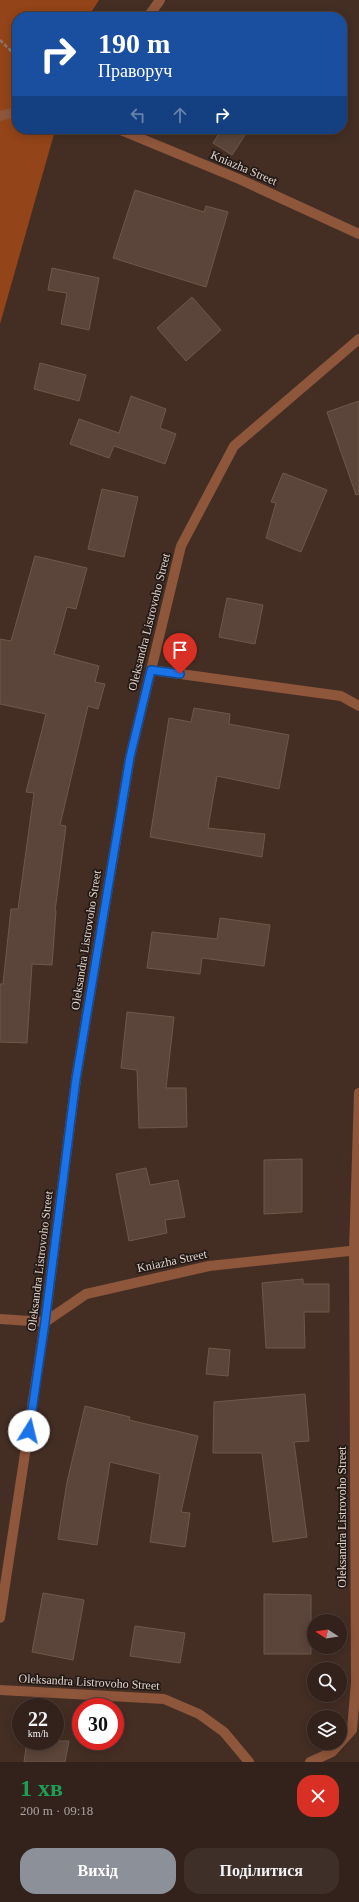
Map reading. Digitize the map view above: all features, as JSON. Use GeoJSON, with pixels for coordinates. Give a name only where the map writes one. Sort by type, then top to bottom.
{"type":"FeatureCollection","features":[{"type":"Feature","properties":{"kind":"street"},"geometry":{"type":"LineString","coordinates":[[152,12],[160,0]]}},
{"type":"Feature","properties":{"kind":"street"},"geometry":{"type":"LineString","coordinates":[[0,116],[12,113]]}},
{"type":"Feature","properties":{"kind":"street","name":"Kniazha Street"},"geometry":{"type":"LineString","coordinates":[[130,134],[239,179],[359,234]]}},
{"type":"Feature","properties":{"kind":"street","name":"Oleksandra Listrovoho Street"},"geometry":{"type":"LineString","coordinates":[[0,1618],[45,1322],[76,1079],[130,757],[181,546],[234,446],[359,339]]}},
{"type":"Feature","properties":{"kind":"street"},"geometry":{"type":"LineString","coordinates":[[151,670],[341,696],[359,706]]}},
{"type":"Feature","properties":{"kind":"street","name":"Oleksandra Listrovoho Street"},"geometry":{"type":"LineString","coordinates":[[310,1762],[332,1752],[352,1730],[356,1675],[356,1250],[359,1093]]}},
{"type":"Feature","properties":{"kind":"street","name":"Kniazha Street"},"geometry":{"type":"LineString","coordinates":[[45,1322],[86,1294],[209,1266],[356,1250]]}},
{"type":"Feature","properties":{"kind":"street"},"geometry":{"type":"LineString","coordinates":[[0,1319],[45,1322]]}},
{"type":"Feature","properties":{"kind":"street","name":"Oleksandra Listrovoho Street"},"geometry":{"type":"LineString","coordinates":[[0,1690],[164,1699],[199,1714],[224,1732],[249,1762]]}},
{"type":"Feature","properties":{"kind":"path"},"geometry":{"type":"LineString","coordinates":[[0,40],[12,52]]}},
{"type":"Feature","properties":{"kind":"shaded area"},"geometry":{"type":"Polygon","coordinates":[[[0,0],[99,0],[91,12],[12,12],[12,134],[54,134],[0,324],[0,0]]]}},
{"type":"Feature","properties":{"kind":"building"},"geometry":{"type":"Polygon","coordinates":[[[219,134],[246,134],[232,155],[213,143],[219,134]]]}},
{"type":"Feature","properties":{"kind":"building"},"geometry":{"type":"Polygon","coordinates":[[[135,190],[204,212],[206,206],[228,212],[206,287],[113,258],[135,190]]]}},
{"type":"Feature","properties":{"kind":"building"},"geometry":{"type":"Polygon","coordinates":[[[52,268],[99,278],[89,330],[61,324],[67,293],[48,290],[52,268]]]}},
{"type":"Feature","properties":{"kind":"building"},"geometry":{"type":"Polygon","coordinates":[[[192,297],[221,330],[186,361],[157,328],[192,297]]]}},
{"type":"Feature","properties":{"kind":"building"},"geometry":{"type":"Polygon","coordinates":[[[40,363],[86,375],[79,401],[34,389],[40,363]]]}},
{"type":"Feature","properties":{"kind":"building"},"geometry":{"type":"Polygon","coordinates":[[[131,396],[166,409],[160,428],[176,434],[165,464],[114,446],[109,458],[70,444],[79,419],[119,433],[131,396]]]}},
{"type":"Feature","properties":{"kind":"building"},"geometry":{"type":"Polygon","coordinates":[[[359,401],[359,494],[356,495],[327,412],[359,401]]]}},
{"type":"Feature","properties":{"kind":"building"},"geometry":{"type":"Polygon","coordinates":[[[283,473],[327,490],[301,552],[266,538],[276,503],[271,502],[283,473]]]}},
{"type":"Feature","properties":{"kind":"building"},"geometry":{"type":"Polygon","coordinates":[[[102,489],[138,497],[124,557],[88,549],[102,489]]]}},
{"type":"Feature","properties":{"kind":"building"},"geometry":{"type":"Polygon","coordinates":[[[35,556],[87,568],[76,609],[67,607],[54,654],[99,666],[95,682],[105,684],[98,709],[88,706],[60,825],[66,826],[55,911],[52,965],[32,964],[27,1043],[0,1042],[0,984],[3,984],[11,909],[18,909],[34,793],[26,792],[46,714],[0,704],[0,639],[11,641],[35,556]]]}},
{"type":"Feature","properties":{"kind":"building"},"geometry":{"type":"Polygon","coordinates":[[[227,598],[263,605],[255,644],[219,637],[227,598]]]}},
{"type":"Feature","properties":{"kind":"building"},"geometry":{"type":"Polygon","coordinates":[[[194,708],[230,714],[229,724],[289,735],[279,789],[217,776],[208,828],[265,834],[262,857],[150,837],[169,718],[191,722],[194,708]]]}},
{"type":"Feature","properties":{"kind":"building"},"geometry":{"type":"Polygon","coordinates":[[[220,918],[270,925],[264,966],[202,958],[200,974],[147,968],[152,932],[217,939],[220,918]]]}},
{"type":"Feature","properties":{"kind":"building"},"geometry":{"type":"Polygon","coordinates":[[[127,1012],[174,1017],[166,1088],[186,1088],[187,1127],[139,1128],[137,1070],[121,1068],[127,1012]]]}},
{"type":"Feature","properties":{"kind":"building"},"geometry":{"type":"Polygon","coordinates":[[[302,1159],[302,1212],[264,1214],[264,1160],[302,1159]]]}},
{"type":"Feature","properties":{"kind":"building"},"geometry":{"type":"Polygon","coordinates":[[[146,1168],[150,1185],[178,1180],[185,1217],[165,1220],[167,1233],[129,1241],[116,1174],[146,1168]]]}},
{"type":"Feature","properties":{"kind":"building"},"geometry":{"type":"Polygon","coordinates":[[[303,1279],[303,1284],[329,1284],[329,1312],[304,1312],[305,1348],[266,1348],[262,1283],[303,1279]]]}},
{"type":"Feature","properties":{"kind":"building"},"geometry":{"type":"Polygon","coordinates":[[[209,1348],[230,1350],[228,1376],[206,1374],[209,1348]]]}},
{"type":"Feature","properties":{"kind":"building"},"geometry":{"type":"Polygon","coordinates":[[[305,1394],[309,1441],[294,1442],[307,1537],[273,1542],[262,1453],[213,1453],[214,1402],[305,1394]]]}},
{"type":"Feature","properties":{"kind":"building"},"geometry":{"type":"Polygon","coordinates":[[[85,1406],[130,1417],[129,1420],[198,1436],[181,1512],[190,1513],[185,1547],[150,1542],[160,1474],[110,1462],[97,1545],[58,1539],[67,1482],[85,1406]]]}},
{"type":"Feature","properties":{"kind":"building"},"geometry":{"type":"Polygon","coordinates":[[[43,1593],[84,1600],[73,1660],[32,1652],[43,1593]]]}},
{"type":"Feature","properties":{"kind":"building"},"geometry":{"type":"Polygon","coordinates":[[[264,1594],[311,1595],[311,1614],[307,1614],[307,1654],[264,1654],[264,1594]]]}},
{"type":"Feature","properties":{"kind":"building"},"geometry":{"type":"Polygon","coordinates":[[[135,1626],[185,1633],[180,1663],[130,1656],[135,1626]]]}},
{"type":"Feature","properties":{"kind":"building"},"geometry":{"type":"Polygon","coordinates":[[[64,1741],[69,1741],[65,1762],[24,1762],[26,1750],[64,1750],[64,1741]]]}},
{"type":"Feature","properties":{"kind":"route"},"geometry":{"type":"LineString","coordinates":[[29,1431],[45,1322],[76,1079],[130,757],[151,670],[180,674]]}}]}
